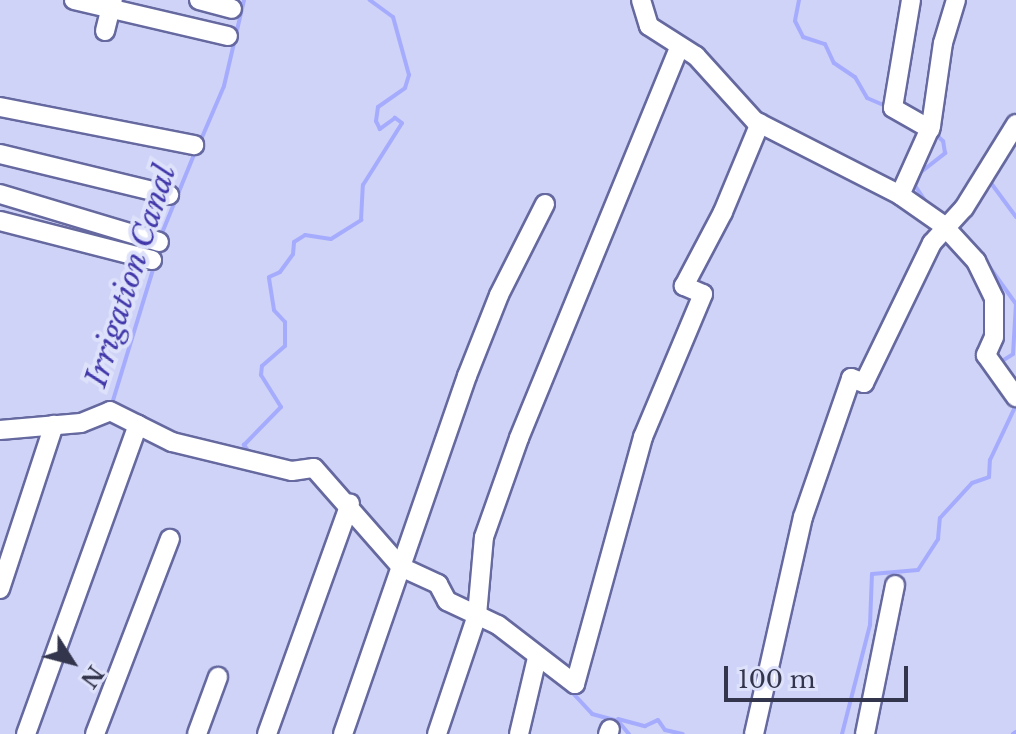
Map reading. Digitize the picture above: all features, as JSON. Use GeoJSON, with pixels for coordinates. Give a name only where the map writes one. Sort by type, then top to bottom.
{"type":"FeatureCollection","features":[{"type":"Feature","properties":{"kind":"street"},"geometry":{"type":"LineString","coordinates":[[74,0],[112,3],[228,36]]}},
{"type":"Feature","properties":{"kind":"street"},"geometry":{"type":"LineString","coordinates":[[199,0],[232,9]]}},
{"type":"Feature","properties":{"kind":"street"},"geometry":{"type":"LineString","coordinates":[[641,0],[649,26],[696,56],[760,123],[900,195],[943,225],[976,261],[994,298],[994,337],[986,355],[1016,397]]}},
{"type":"Feature","properties":{"kind":"street"},"geometry":{"type":"LineString","coordinates":[[911,0],[893,108],[930,129]]}},
{"type":"Feature","properties":{"kind":"street"},"geometry":{"type":"LineString","coordinates":[[900,195],[930,129],[943,43],[956,0]]}},
{"type":"Feature","properties":{"kind":"street"},"geometry":{"type":"LineString","coordinates":[[105,31],[112,3]]}},
{"type":"Feature","properties":{"kind":"street"},"geometry":{"type":"LineString","coordinates":[[437,734],[477,615],[484,537],[509,466],[679,47]]}},
{"type":"Feature","properties":{"kind":"street"},"geometry":{"type":"LineString","coordinates":[[0,107],[194,145]]}},
{"type":"Feature","properties":{"kind":"street"},"geometry":{"type":"LineString","coordinates":[[0,430],[81,423],[110,411],[172,442],[292,471],[314,468],[350,504],[401,567],[438,584],[447,601],[477,615],[575,684],[643,437],[703,294],[684,286],[723,212],[760,123]]}},
{"type":"Feature","properties":{"kind":"street"},"geometry":{"type":"LineString","coordinates":[[754,734],[803,517],[851,378],[864,383],[943,225],[964,208],[1016,124]]}},
{"type":"Feature","properties":{"kind":"street"},"geometry":{"type":"LineString","coordinates":[[0,154],[169,195]]}},
{"type":"Feature","properties":{"kind":"street"},"geometry":{"type":"LineString","coordinates":[[0,194],[159,242]]}},
{"type":"Feature","properties":{"kind":"street"},"geometry":{"type":"LineString","coordinates":[[343,734],[499,295],[545,204]]}},
{"type":"Feature","properties":{"kind":"street"},"geometry":{"type":"LineString","coordinates":[[0,221],[152,260]]}},
{"type":"Feature","properties":{"kind":"street"},"geometry":{"type":"LineString","coordinates":[[0,589],[54,425]]}},
{"type":"Feature","properties":{"kind":"street"},"geometry":{"type":"LineString","coordinates":[[26,734],[138,425]]}},
{"type":"Feature","properties":{"kind":"street"},"geometry":{"type":"LineString","coordinates":[[267,734],[350,504]]}},
{"type":"Feature","properties":{"kind":"street"},"geometry":{"type":"LineString","coordinates":[[95,734],[170,539]]}},
{"type":"Feature","properties":{"kind":"street"},"geometry":{"type":"LineString","coordinates":[[865,734],[895,585]]}},
{"type":"Feature","properties":{"kind":"street"},"geometry":{"type":"LineString","coordinates":[[519,734],[537,658]]}},
{"type":"Feature","properties":{"kind":"street"},"geometry":{"type":"LineString","coordinates":[[197,734],[218,677]]}},
{"type":"Feature","properties":{"kind":"waterway","name":"Irrigation Canal"},"geometry":{"type":"LineString","coordinates":[[200,142],[224,86],[244,0]]}},
{"type":"Feature","properties":{"kind":"waterway","name":"Irrigation Canal"},"geometry":{"type":"LineString","coordinates":[[281,461],[249,452],[244,445],[281,407],[261,375],[262,366],[285,346],[285,322],[274,310],[269,277],[280,272],[293,254],[294,242],[305,235],[331,239],[361,220],[363,185],[402,123],[395,118],[380,129],[376,121],[378,107],[405,88],[409,75],[393,17],[370,0]]}},
{"type":"Feature","properties":{"kind":"waterway"},"geometry":{"type":"LineString","coordinates":[[799,0],[795,21],[803,37],[825,44],[834,63],[855,77],[867,98],[888,107]]}},
{"type":"Feature","properties":{"kind":"waterway"},"geometry":{"type":"LineString","coordinates":[[928,205],[915,186],[921,172],[945,153],[943,141],[933,132]]}},
{"type":"Feature","properties":{"kind":"waterway","name":"Irrigation Canal"},"geometry":{"type":"LineString","coordinates":[[160,238],[196,150]]}},
{"type":"Feature","properties":{"kind":"waterway"},"geometry":{"type":"LineString","coordinates":[[988,179],[1016,217]]}},
{"type":"Feature","properties":{"kind":"waterway"},"geometry":{"type":"LineString","coordinates":[[981,255],[1016,304]]}},
{"type":"Feature","properties":{"kind":"waterway","name":"Irrigation Canal"},"geometry":{"type":"LineString","coordinates":[[111,407],[154,266]]}},
{"type":"Feature","properties":{"kind":"waterway"},"geometry":{"type":"LineString","coordinates":[[1004,367],[1002,361],[1013,354],[1016,304]]}},
{"type":"Feature","properties":{"kind":"waterway"},"geometry":{"type":"LineString","coordinates":[[842,734],[870,625],[872,574],[918,570],[938,539],[940,518],[972,483],[989,477],[990,460],[1016,405]]}},
{"type":"Feature","properties":{"kind":"waterway","name":"Irrigation Canal"},"geometry":{"type":"LineString","coordinates":[[569,689],[592,714],[618,721],[629,734]]}},
{"type":"Feature","properties":{"kind":"waterway"},"geometry":{"type":"LineString","coordinates":[[618,719],[645,726],[658,720],[665,730],[683,734]]}}]}
